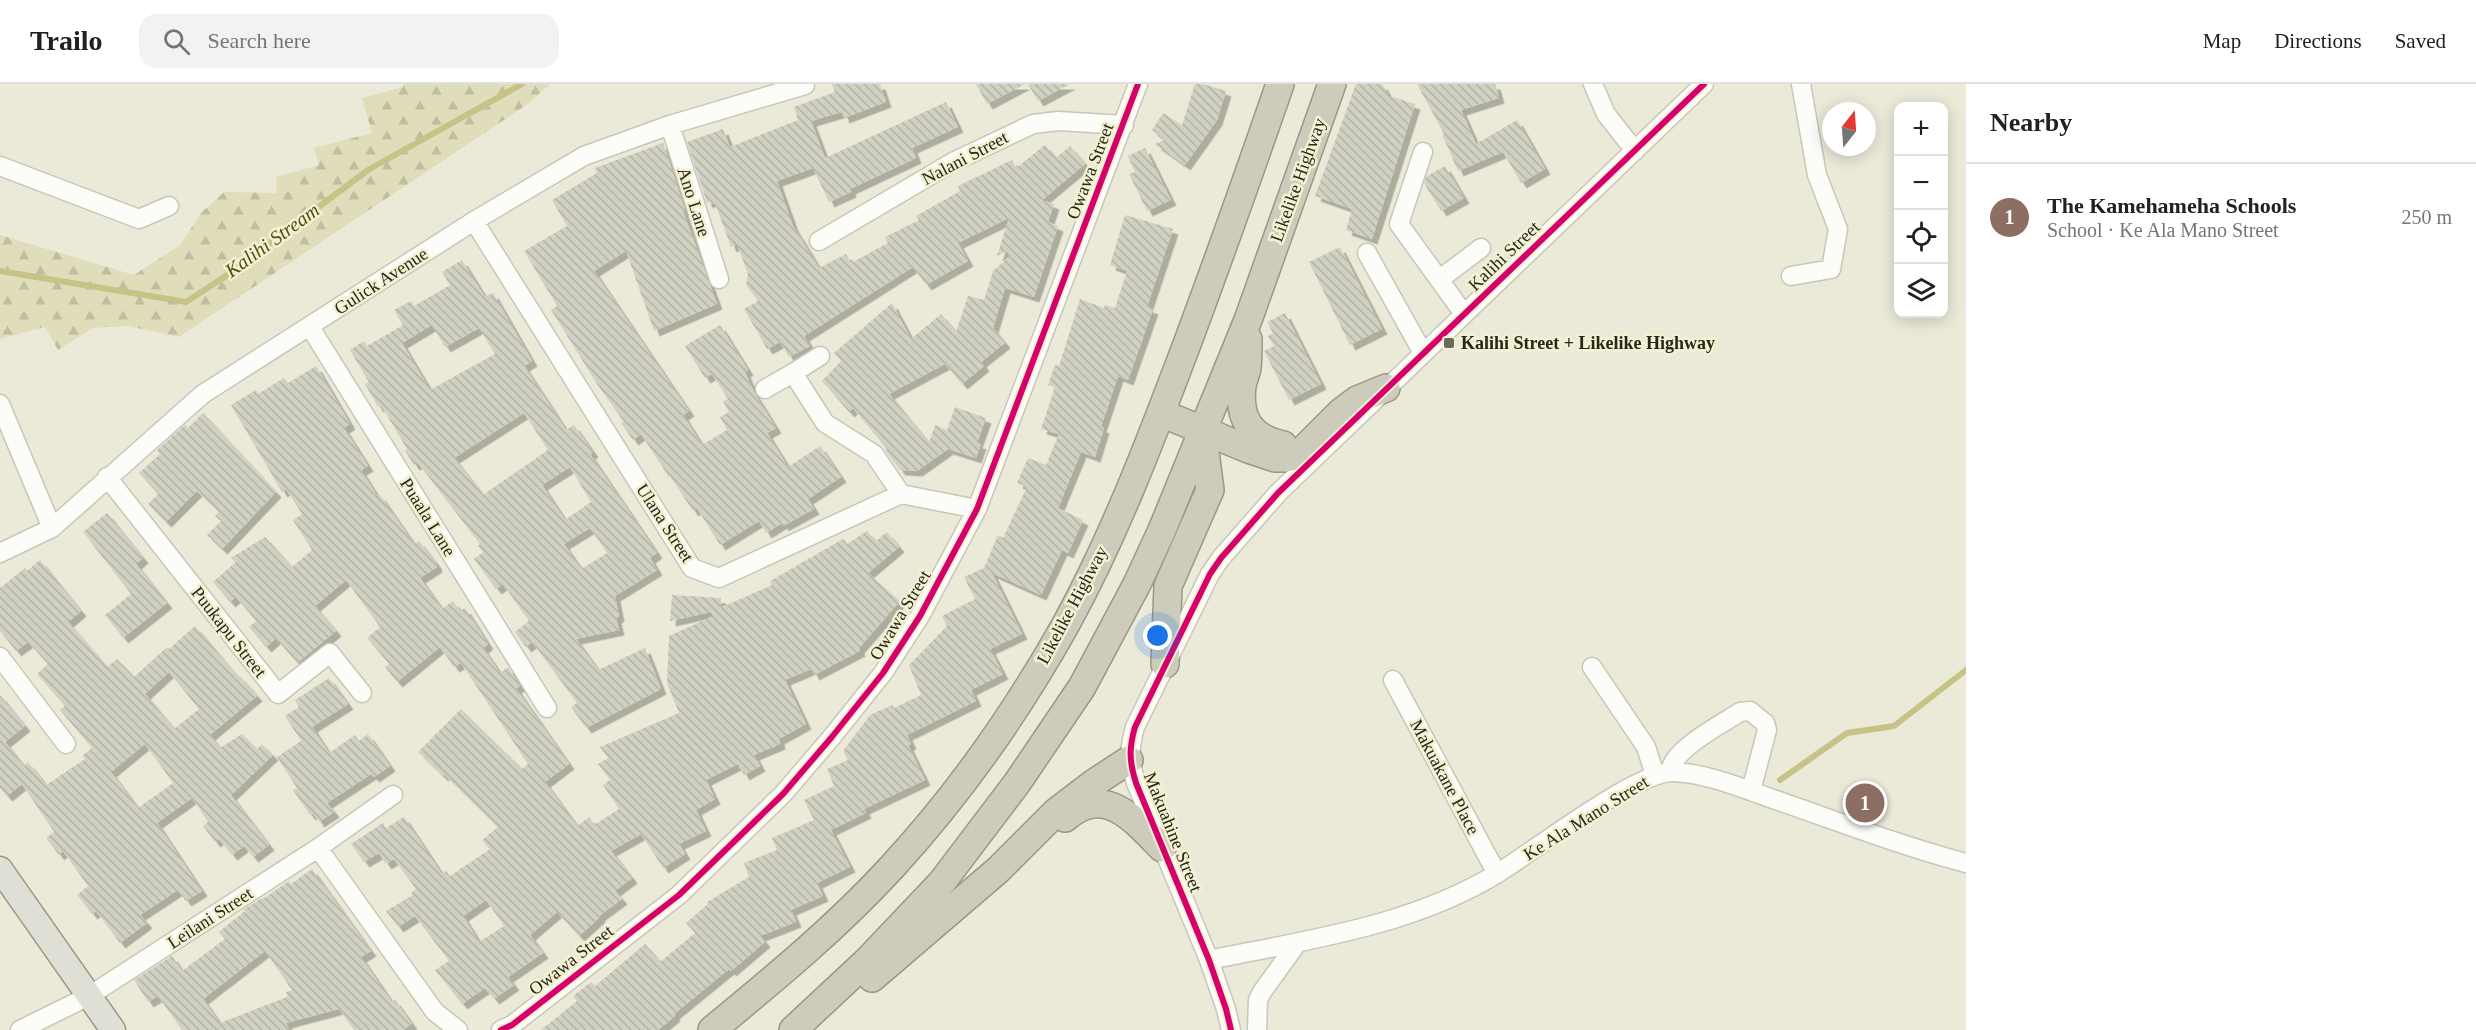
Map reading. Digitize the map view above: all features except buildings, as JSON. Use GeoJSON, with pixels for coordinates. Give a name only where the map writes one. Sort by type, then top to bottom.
{"type":"FeatureCollection","features":[{"type":"Feature","properties":{"kind":"highway","name":"Likelike Highway"},"geometry":{"type":"LineString","coordinates":[[712,1030],[801,957],[893,866],[926,828],[987,748],[1066,624],[1120,514],[1161,413],[1281,84]]}},
{"type":"Feature","properties":{"kind":"highway","name":"Likelike Highway"},"geometry":{"type":"LineString","coordinates":[[793,1030],[867,962],[942,882],[1053,733],[1082,687],[1137,584],[1162,530],[1248,320],[1332,84]]}},
{"type":"Feature","properties":{"kind":"highway"},"geometry":{"type":"LineString","coordinates":[[1248,320],[1247,369],[1242,383],[1241,399],[1246,420],[1258,436],[1268,441],[1284,445],[1341,412],[1357,400],[1386,388]]}},
{"type":"Feature","properties":{"kind":"highway"},"geometry":{"type":"LineString","coordinates":[[1161,413],[1275,458],[1286,458],[1297,456],[1341,412]]}},
{"type":"Feature","properties":{"kind":"highway"},"geometry":{"type":"LineString","coordinates":[[1165,664],[1168,586],[1210,490],[1202,428]]}},
{"type":"Feature","properties":{"kind":"highway"},"geometry":{"type":"LineString","coordinates":[[793,1030],[834,1010],[998,870],[1056,812],[1129,760]]}},
{"type":"Feature","properties":{"kind":"highway"},"geometry":{"type":"LineString","coordinates":[[998,870],[1018,859],[1072,812],[1092,804],[1112,806],[1127,814],[1162,848]]}},
{"type":"Feature","properties":{"kind":"main road"},"geometry":{"type":"LineString","coordinates":[[0,869],[113,1030]]}},
{"type":"Feature","properties":{"kind":"street","name":"Owawa Street"},"geometry":{"type":"LineString","coordinates":[[501,1030],[513,1025],[679,895],[783,794],[883,673],[920,616],[977,509],[1138,84]]}},
{"type":"Feature","properties":{"kind":"street"},"geometry":{"type":"LineString","coordinates":[[1593,84],[1606,114],[1635,151]]}},
{"type":"Feature","properties":{"kind":"street","name":"Kalihi Street"},"geometry":{"type":"LineString","coordinates":[[1323,448],[1704,84]]}},
{"type":"Feature","properties":{"kind":"street"},"geometry":{"type":"LineString","coordinates":[[1791,276],[1831,269],[1838,229],[1817,175],[1801,84]]}},
{"type":"Feature","properties":{"kind":"street","name":"Gulick Avenue"},"geometry":{"type":"LineString","coordinates":[[0,553],[52,528],[203,394],[474,221],[584,156],[772,89],[805,85]]}},
{"type":"Feature","properties":{"kind":"street","name":"Nalani Street"},"geometry":{"type":"LineString","coordinates":[[819,241],[953,162],[1033,124],[1058,121],[1124,125]]}},
{"type":"Feature","properties":{"kind":"street","name":"Ano Lane"},"geometry":{"type":"LineString","coordinates":[[670,125],[719,279]]}},
{"type":"Feature","properties":{"kind":"street"},"geometry":{"type":"LineString","coordinates":[[1423,152],[1399,224],[1464,314]]}},
{"type":"Feature","properties":{"kind":"street"},"geometry":{"type":"LineString","coordinates":[[0,166],[139,219],[168,206]]}},
{"type":"Feature","properties":{"kind":"street","name":"Ulana Street"},"geometry":{"type":"LineString","coordinates":[[474,221],[692,568],[718,578],[901,494]]}},
{"type":"Feature","properties":{"kind":"street"},"geometry":{"type":"LineString","coordinates":[[1440,279],[1481,248]]}},
{"type":"Feature","properties":{"kind":"street"},"geometry":{"type":"LineString","coordinates":[[1367,253],[1424,353]]}},
{"type":"Feature","properties":{"kind":"street","name":"Puaala Lane"},"geometry":{"type":"LineString","coordinates":[[310,327],[547,708]]}},
{"type":"Feature","properties":{"kind":"street"},"geometry":{"type":"LineString","coordinates":[[765,389],[820,356]]}},
{"type":"Feature","properties":{"kind":"street"},"geometry":{"type":"LineString","coordinates":[[793,372],[825,423],[874,454],[901,494],[977,509]]}},
{"type":"Feature","properties":{"kind":"street"},"geometry":{"type":"LineString","coordinates":[[0,405],[52,528]]}},
{"type":"Feature","properties":{"kind":"street","name":"Makuahine Street"},"geometry":{"type":"LineString","coordinates":[[1231,1030],[1209,960],[1162,848],[1129,760],[1130,744],[1135,727],[1200,592],[1221,558],[1278,493],[1323,448]]}},
{"type":"Feature","properties":{"kind":"street","name":"Puukapu Street"},"geometry":{"type":"LineString","coordinates":[[107,477],[278,694],[330,653],[362,693]]}},
{"type":"Feature","properties":{"kind":"street"},"geometry":{"type":"LineString","coordinates":[[0,657],[66,744]]}},
{"type":"Feature","properties":{"kind":"street"},"geometry":{"type":"LineString","coordinates":[[1592,667],[1663,773],[1688,747],[1733,717],[1750,711],[1760,717],[1767,730],[1751,791]]}},
{"type":"Feature","properties":{"kind":"street","name":"Makuakane Place"},"geometry":{"type":"LineString","coordinates":[[1393,680],[1497,874]]}},
{"type":"Feature","properties":{"kind":"street","name":"Ke Ala Mano Street"},"geometry":{"type":"LineString","coordinates":[[1209,960],[1298,942],[1404,916],[1453,897],[1497,874],[1631,785],[1663,773],[1690,773],[1751,791],[1966,863]]}},
{"type":"Feature","properties":{"kind":"street","name":"Leilani Street"},"geometry":{"type":"LineString","coordinates":[[20,1030],[89,996],[318,848],[393,795]]}},
{"type":"Feature","properties":{"kind":"street"},"geometry":{"type":"LineString","coordinates":[[318,848],[435,1012],[458,1030]]}},
{"type":"Feature","properties":{"kind":"street"},"geometry":{"type":"LineString","coordinates":[[1257,1030],[1258,1000],[1298,942]]}},
{"type":"Feature","properties":{"kind":"green space"},"geometry":{"type":"Polygon","coordinates":[[[403,84],[550,84],[528,104],[179,337],[128,326],[93,328],[58,350],[45,327],[0,339],[0,235],[134,275],[180,245],[202,212],[224,192],[277,193],[276,177],[319,165],[314,148],[372,133],[362,98],[403,87],[403,84]]]}},
{"type":"Feature","properties":{"kind":"waterway","name":"Kalihi Stream"},"geometry":{"type":"LineString","coordinates":[[0,271],[186,302],[229,274],[368,170],[522,84]]}},
{"type":"Feature","properties":{"kind":"waterway"},"geometry":{"type":"LineString","coordinates":[[1780,780],[1847,733],[1894,726],[1966,670]]}},
{"type":"Feature","properties":{"kind":"cycle path"},"geometry":{"type":"LineString","coordinates":[[501,1030],[512,1025],[679,895],[783,794],[883,673],[920,616],[977,509],[1138,84]]}},
{"type":"Feature","properties":{"kind":"cycle path"},"geometry":{"type":"LineString","coordinates":[[1231,1030],[1209,960],[1136,783],[1131,755],[1135,727],[1210,574],[1221,558],[1278,493],[1704,84]]}},
{"type":"Feature","properties":{"kind":"place","name":"Kalihi Street + Likelike Highway"},"geometry":{"type":"Point","coordinates":[1449,343]}},
{"type":"Feature","properties":{"kind":"place","name":"The Kamehameha Schools"},"geometry":{"type":"Point","coordinates":[1865,803]}}]}
